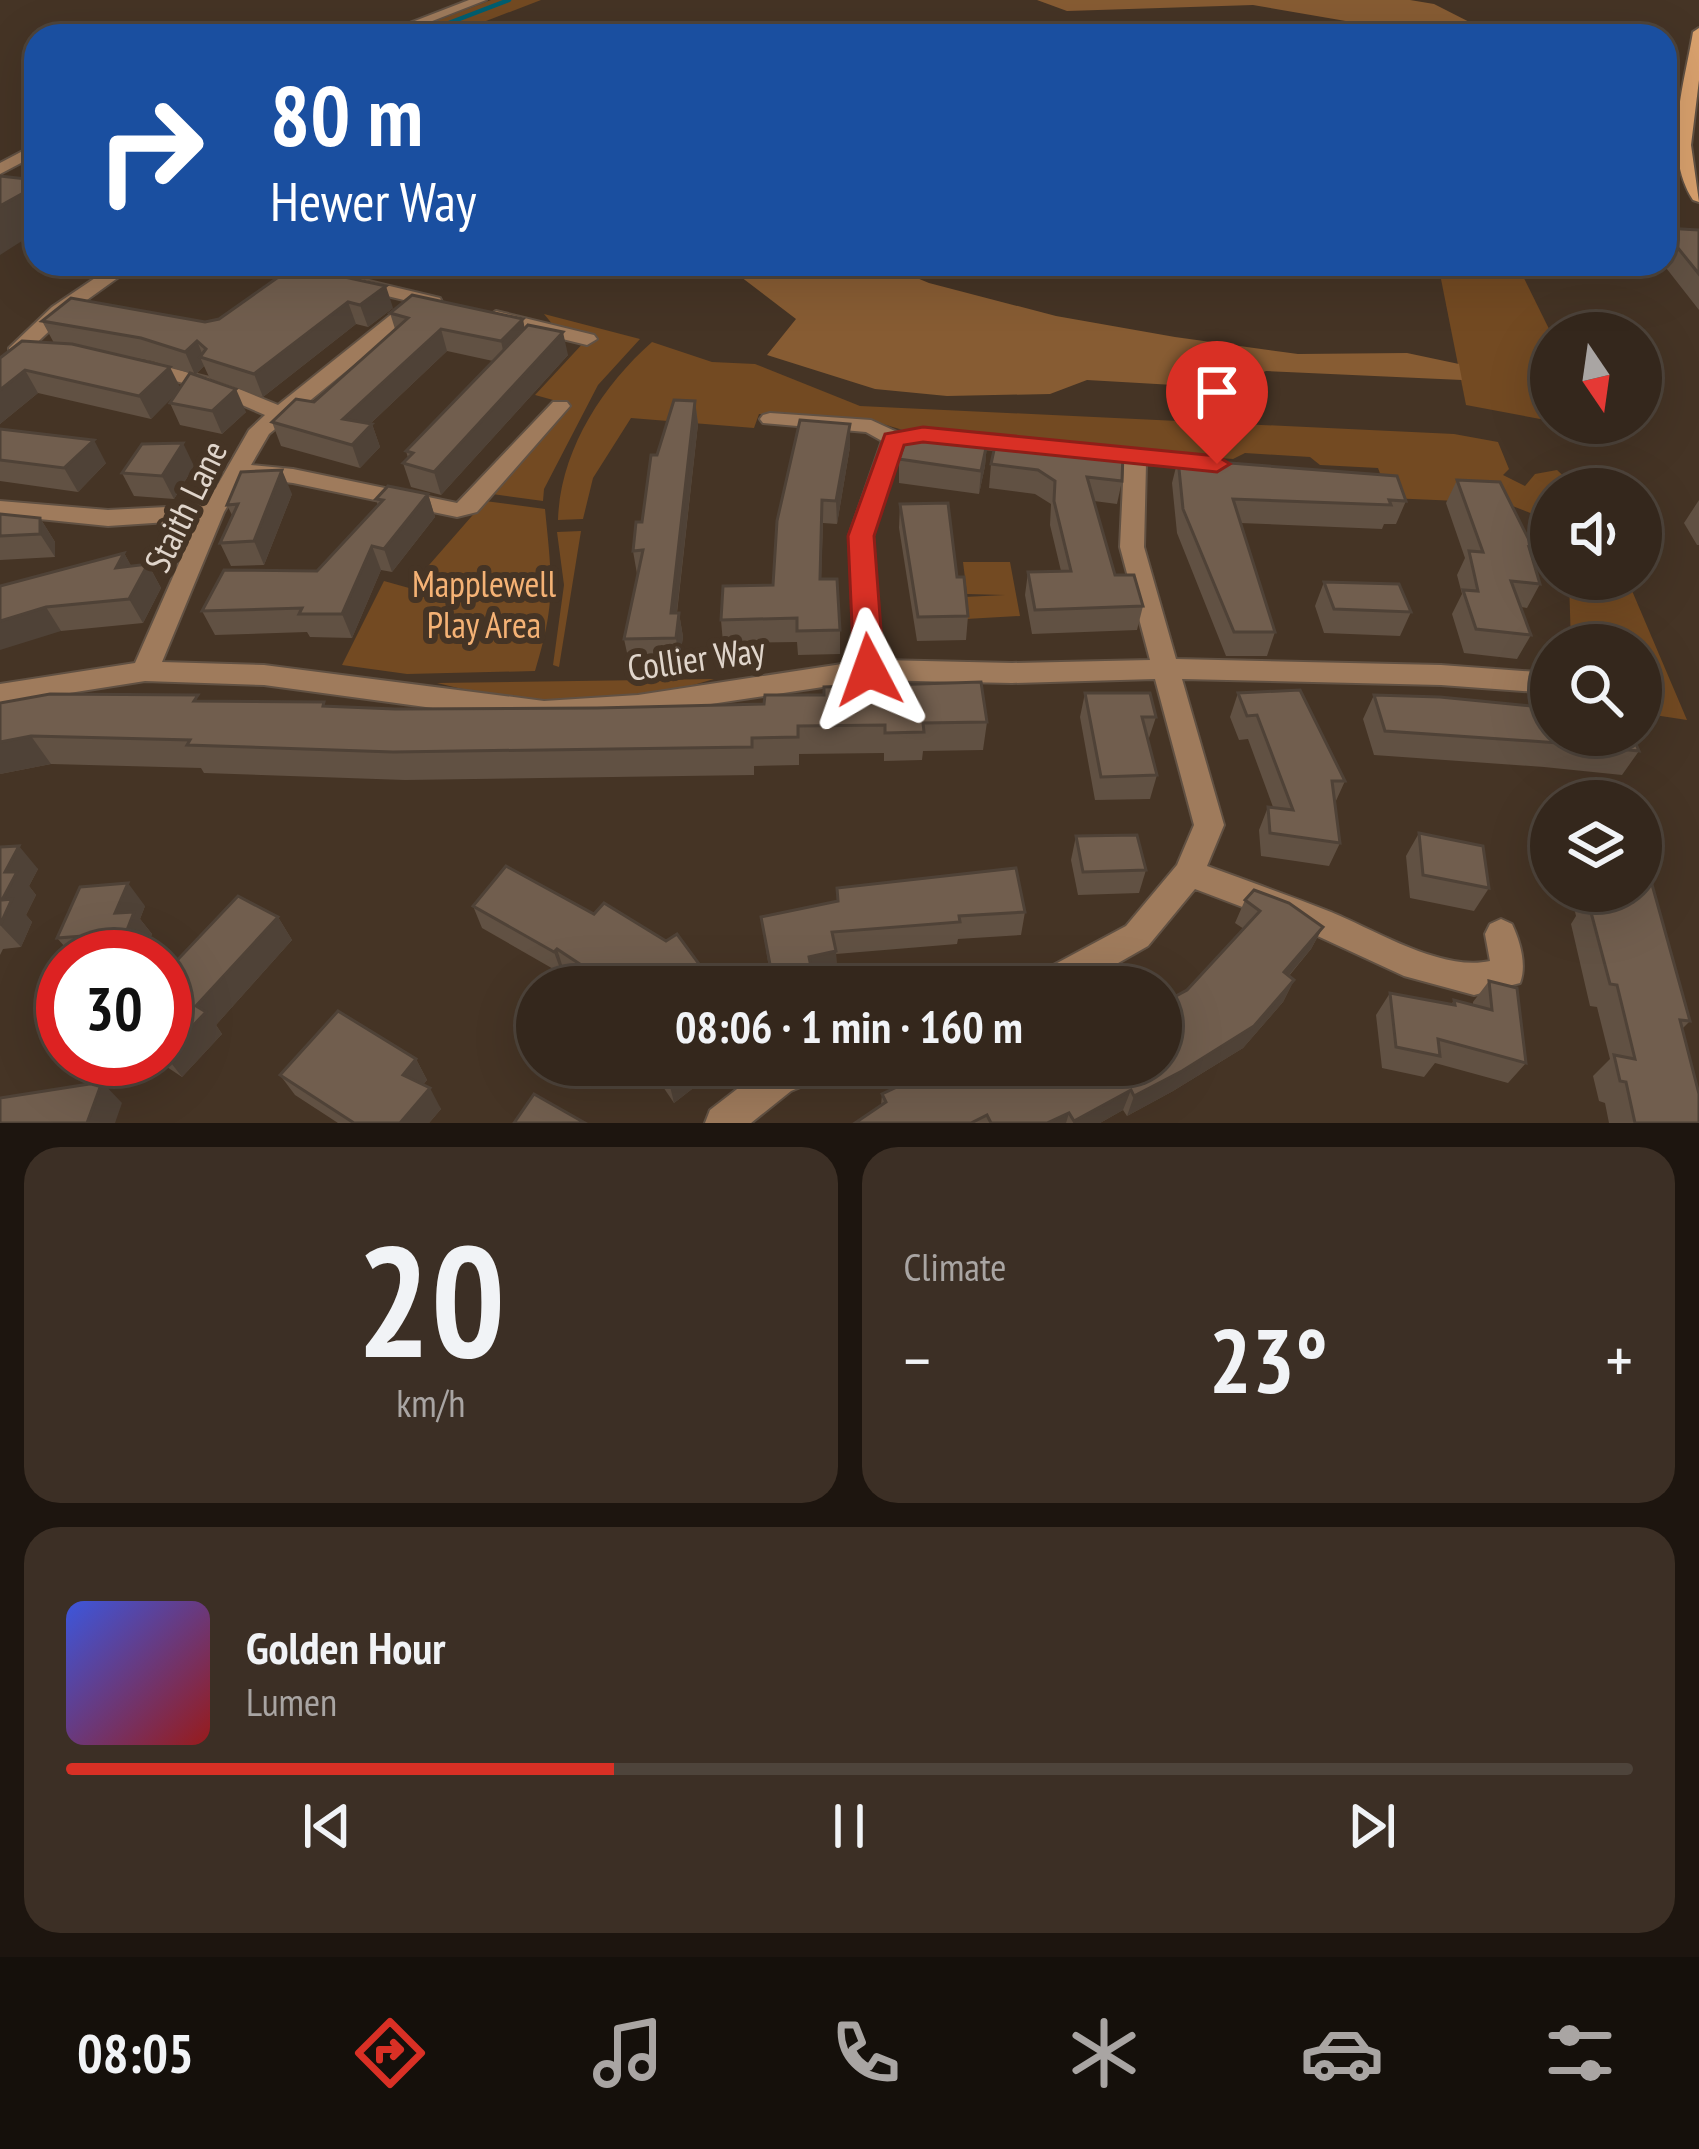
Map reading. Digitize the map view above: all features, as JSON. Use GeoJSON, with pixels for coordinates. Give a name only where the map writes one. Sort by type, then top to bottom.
{"type":"FeatureCollection","features":[{"type":"Feature","properties":{"kind":"main road"},"geometry":{"type":"LineString","coordinates":[[1699,32],[1683,145],[1688,178],[1699,197]]}},
{"type":"Feature","properties":{"kind":"street"},"geometry":{"type":"LineString","coordinates":[[415,24],[480,0]]}},
{"type":"Feature","properties":{"kind":"street"},"geometry":{"type":"LineString","coordinates":[[8,357],[59,311],[110,276]]}},
{"type":"Feature","properties":{"kind":"street"},"geometry":{"type":"LineString","coordinates":[[328,276],[587,339]]}},
{"type":"Feature","properties":{"kind":"street","name":"Staith Lane"},"geometry":{"type":"LineString","coordinates":[[145,671],[213,512],[260,430],[423,299]]}},
{"type":"Feature","properties":{"kind":"street"},"geometry":{"type":"LineString","coordinates":[[8,357],[45,354]]}},
{"type":"Feature","properties":{"kind":"street"},"geometry":{"type":"LineString","coordinates":[[122,362],[210,384],[280,414]]}},
{"type":"Feature","properties":{"kind":"street"},"geometry":{"type":"LineString","coordinates":[[237,471],[293,476],[457,510],[469,507],[560,406]]}},
{"type":"Feature","properties":{"kind":"street"},"geometry":{"type":"LineString","coordinates":[[770,419],[871,426],[893,439],[923,435],[1226,464]]}},
{"type":"Feature","properties":{"kind":"street"},"geometry":{"type":"LineString","coordinates":[[869,670],[861,536],[893,439]]}},
{"type":"Feature","properties":{"kind":"street"},"geometry":{"type":"LineString","coordinates":[[1083,966],[1137,936],[1190,873],[1209,825],[1132,547],[1135,457]]}},
{"type":"Feature","properties":{"kind":"street"},"geometry":{"type":"LineString","coordinates":[[0,508],[108,518],[213,512]]}},
{"type":"Feature","properties":{"kind":"street","name":"Collier Way"},"geometry":{"type":"LineString","coordinates":[[0,694],[145,671],[264,675],[544,712],[638,705],[869,670],[1167,669],[1530,681]]}},
{"type":"Feature","properties":{"kind":"street"},"geometry":{"type":"LineString","coordinates":[[1190,873],[1322,922],[1404,961],[1474,980],[1508,972],[1501,934]]}},
{"type":"Feature","properties":{"kind":"street"},"geometry":{"type":"LineString","coordinates":[[723,1123],[769,1086]]}},
{"type":"Feature","properties":{"kind":"green space"},"geometry":{"type":"Polygon","coordinates":[[[491,0],[541,0],[478,24],[428,24],[491,0]]]}},
{"type":"Feature","properties":{"kind":"green space"},"geometry":{"type":"Polygon","coordinates":[[[1440,276],[1523,276],[1541,312],[1530,312],[1530,417],[1466,405],[1440,276]]]}},
{"type":"Feature","properties":{"kind":"green space"},"geometry":{"type":"Polygon","coordinates":[[[544,314],[640,339],[598,385],[544,489],[543,501],[485,493],[564,403],[535,395],[586,340],[558,331],[544,314]]]}},
{"type":"Feature","properties":{"kind":"green space"},"geometry":{"type":"Polygon","coordinates":[[[652,342],[712,362],[755,364],[860,406],[1454,434],[1498,442],[1509,469],[1503,475],[1525,486],[1530,480],[1530,513],[1505,503],[1389,498],[1378,468],[1320,465],[1310,457],[1245,453],[1233,459],[1127,451],[1110,445],[906,431],[873,421],[759,414],[754,428],[631,418],[593,478],[583,519],[558,520],[575,446],[600,400],[652,342]]]}},
{"type":"Feature","properties":{"kind":"green space","name":"Mapplewell Play Area"},"geometry":{"type":"Polygon","coordinates":[[[485,501],[545,509],[550,591],[535,671],[407,674],[342,665],[384,581],[409,588],[485,501]]]}},
{"type":"Feature","properties":{"kind":"green space"},"geometry":{"type":"Polygon","coordinates":[[[581,531],[559,667],[553,665],[564,585],[557,532],[581,531]]]}},
{"type":"Feature","properties":{"kind":"green space"},"geometry":{"type":"Polygon","coordinates":[[[963,562],[1010,562],[1020,616],[966,619],[964,597],[1005,595],[967,594],[963,562]]]}},
{"type":"Feature","properties":{"kind":"green space"},"geometry":{"type":"Polygon","coordinates":[[[1570,600],[1636,600],[1646,624],[1570,624],[1570,600]]]}},
{"type":"Feature","properties":{"kind":"green space"},"geometry":{"type":"Polygon","coordinates":[[[1662,661],[1687,720],[1662,716],[1662,661]]]}},
{"type":"Feature","properties":{"kind":"green space"},"geometry":{"type":"Polygon","coordinates":[[[714,679],[646,694],[576,700],[505,696],[437,683],[714,679]]]}},
{"type":"Feature","properties":{"kind":"shaded area"},"geometry":{"type":"Polygon","coordinates":[[[1037,0],[1410,0],[1434,4],[1473,24],[1363,24],[1253,5],[1067,11],[1037,0]]]}},
{"type":"Feature","properties":{"kind":"shaded area"},"geometry":{"type":"Polygon","coordinates":[[[740,276],[912,276],[1056,316],[1175,337],[1298,354],[1407,353],[1459,364],[1462,380],[1266,371],[1226,388],[1087,380],[1050,394],[947,396],[875,389],[767,355],[796,319],[740,276]]]}},
{"type":"Feature","properties":{"kind":"building"},"geometry":{"type":"Polygon","coordinates":[[[0,176],[24,179],[24,193],[0,206],[0,176]]]}},
{"type":"Feature","properties":{"kind":"building"},"geometry":{"type":"Polygon","coordinates":[[[1677,229],[1699,230],[1699,274],[1677,247],[1677,229]]]}},
{"type":"Feature","properties":{"kind":"building"},"geometry":{"type":"Polygon","coordinates":[[[280,276],[340,276],[386,286],[360,305],[348,302],[254,374],[200,357],[206,349],[197,341],[185,352],[141,338],[42,321],[71,298],[205,322],[219,319],[280,276]]]}},
{"type":"Feature","properties":{"kind":"building"},"geometry":{"type":"Polygon","coordinates":[[[412,295],[523,319],[501,341],[441,329],[343,419],[372,424],[352,445],[272,422],[296,399],[314,402],[408,318],[390,313],[412,295]]]}},
{"type":"Feature","properties":{"kind":"building"},"geometry":{"type":"Polygon","coordinates":[[[528,325],[563,332],[434,472],[403,463],[413,453],[406,451],[528,325]]]}},
{"type":"Feature","properties":{"kind":"building"},"geometry":{"type":"Polygon","coordinates":[[[22,341],[72,344],[170,367],[139,396],[25,370],[0,390],[0,358],[22,341]]]}},
{"type":"Feature","properties":{"kind":"building"},"geometry":{"type":"Polygon","coordinates":[[[190,373],[236,389],[212,411],[170,403],[190,373]]]}},
{"type":"Feature","properties":{"kind":"building"},"geometry":{"type":"Polygon","coordinates":[[[674,400],[695,401],[671,613],[679,613],[676,638],[624,639],[643,550],[633,551],[636,522],[642,522],[651,455],[657,455],[674,400]]]}},
{"type":"Feature","properties":{"kind":"building"},"geometry":{"type":"Polygon","coordinates":[[[800,420],[850,424],[836,501],[822,500],[820,579],[837,579],[840,630],[797,631],[797,618],[721,620],[723,586],[773,585],[777,521],[800,420]]]}},
{"type":"Feature","properties":{"kind":"building"},"geometry":{"type":"Polygon","coordinates":[[[0,429],[94,440],[64,468],[0,460],[0,429]]]}},
{"type":"Feature","properties":{"kind":"building"},"geometry":{"type":"Polygon","coordinates":[[[908,433],[987,443],[981,471],[899,459],[908,433]]]}},
{"type":"Feature","properties":{"kind":"building"},"geometry":{"type":"Polygon","coordinates":[[[996,441],[1123,453],[1122,481],[1087,477],[1115,575],[1134,575],[1143,606],[1035,610],[1028,572],[1071,571],[1054,501],[1055,481],[1038,470],[991,464],[996,441]]]}},
{"type":"Feature","properties":{"kind":"building"},"geometry":{"type":"Polygon","coordinates":[[[183,443],[162,476],[122,473],[142,444],[183,443]]]}},
{"type":"Feature","properties":{"kind":"building"},"geometry":{"type":"Polygon","coordinates":[[[1178,459],[1397,476],[1406,501],[1389,500],[1391,505],[1233,499],[1275,632],[1234,632],[1183,509],[1178,459]]]}},
{"type":"Feature","properties":{"kind":"building"},"geometry":{"type":"Polygon","coordinates":[[[282,470],[254,541],[220,543],[238,504],[227,505],[241,472],[282,470]]]}},
{"type":"Feature","properties":{"kind":"building"},"geometry":{"type":"Polygon","coordinates":[[[1457,480],[1500,482],[1530,542],[1530,583],[1511,581],[1530,635],[1476,629],[1463,590],[1478,591],[1469,551],[1483,552],[1457,480]]]}},
{"type":"Feature","properties":{"kind":"building"},"geometry":{"type":"Polygon","coordinates":[[[388,486],[428,494],[384,549],[372,546],[342,614],[299,614],[302,608],[202,611],[224,570],[317,571],[383,500],[376,499],[388,486]]]}},
{"type":"Feature","properties":{"kind":"building"},"geometry":{"type":"Polygon","coordinates":[[[948,503],[957,577],[964,577],[968,616],[918,617],[900,504],[948,503]]]}},
{"type":"Feature","properties":{"kind":"building"},"geometry":{"type":"Polygon","coordinates":[[[0,514],[40,518],[40,534],[0,536],[0,514]]]}},
{"type":"Feature","properties":{"kind":"building"},"geometry":{"type":"Polygon","coordinates":[[[124,553],[116,568],[148,564],[129,599],[46,607],[0,621],[0,586],[124,553]]]}},
{"type":"Feature","properties":{"kind":"building"},"geometry":{"type":"Polygon","coordinates":[[[1324,582],[1399,584],[1411,612],[1334,609],[1324,582]]]}},
{"type":"Feature","properties":{"kind":"building"},"geometry":{"type":"Polygon","coordinates":[[[981,682],[987,722],[923,723],[924,732],[885,733],[885,725],[798,726],[798,737],[752,738],[752,747],[393,752],[187,745],[190,740],[31,736],[0,742],[0,703],[50,694],[198,695],[194,701],[324,702],[323,706],[395,709],[597,708],[764,704],[765,695],[824,695],[824,687],[981,682]]]}},
{"type":"Feature","properties":{"kind":"building"},"geometry":{"type":"Polygon","coordinates":[[[1300,690],[1345,781],[1332,781],[1340,843],[1270,833],[1268,807],[1293,810],[1257,715],[1247,716],[1238,693],[1300,690]]]}},
{"type":"Feature","properties":{"kind":"building"},"geometry":{"type":"Polygon","coordinates":[[[1085,693],[1150,693],[1156,717],[1142,717],[1157,775],[1101,777],[1085,693]]]}},
{"type":"Feature","properties":{"kind":"building"},"geometry":{"type":"Polygon","coordinates":[[[1374,695],[1530,706],[1530,741],[1385,731],[1374,695]]]}},
{"type":"Feature","properties":{"kind":"building"},"geometry":{"type":"Polygon","coordinates":[[[1419,833],[1483,846],[1489,888],[1423,875],[1419,833]]]}},
{"type":"Feature","properties":{"kind":"building"},"geometry":{"type":"Polygon","coordinates":[[[1137,835],[1146,870],[1083,872],[1076,836],[1137,835]]]}},
{"type":"Feature","properties":{"kind":"building"},"geometry":{"type":"Polygon","coordinates":[[[19,846],[5,872],[17,872],[2,900],[12,899],[0,925],[0,847],[19,846]]]}},
{"type":"Feature","properties":{"kind":"building"},"geometry":{"type":"Polygon","coordinates":[[[506,866],[594,914],[604,903],[666,941],[677,934],[701,966],[583,966],[473,906],[506,866]]]}},
{"type":"Feature","properties":{"kind":"building"},"geometry":{"type":"Polygon","coordinates":[[[1016,868],[1025,912],[832,932],[836,951],[809,957],[811,966],[770,966],[761,917],[838,901],[837,888],[1016,868]]]}},
{"type":"Feature","properties":{"kind":"building"},"geometry":{"type":"Polygon","coordinates":[[[128,883],[115,913],[134,912],[127,930],[61,930],[80,887],[128,883]]]}},
{"type":"Feature","properties":{"kind":"building"},"geometry":{"type":"Polygon","coordinates":[[[1254,890],[1289,903],[1323,927],[1284,972],[1294,980],[1254,1026],[1182,1071],[1182,993],[1260,911],[1245,900],[1254,890]]]}},
{"type":"Feature","properties":{"kind":"building"},"geometry":{"type":"Polygon","coordinates":[[[238,896],[278,917],[196,1006],[206,1012],[192,1027],[192,945],[238,896]]]}},
{"type":"Feature","properties":{"kind":"building"},"geometry":{"type":"Polygon","coordinates":[[[1591,912],[1660,912],[1690,1021],[1680,1020],[1699,1094],[1699,1123],[1635,1123],[1614,1055],[1635,1059],[1617,985],[1610,984],[1591,912]]]}},
{"type":"Feature","properties":{"kind":"building"},"geometry":{"type":"Polygon","coordinates":[[[1489,981],[1517,988],[1526,1063],[1438,1039],[1440,1056],[1396,1047],[1390,993],[1455,1005],[1454,1000],[1492,1010],[1489,981]]]}},
{"type":"Feature","properties":{"kind":"building"},"geometry":{"type":"Polygon","coordinates":[[[338,1011],[416,1059],[403,1075],[430,1088],[400,1123],[354,1123],[280,1075],[338,1011]]]}},
{"type":"Feature","properties":{"kind":"building"},"geometry":{"type":"Polygon","coordinates":[[[101,1086],[87,1123],[0,1123],[0,1098],[101,1086]]]}},
{"type":"Feature","properties":{"kind":"building"},"geometry":{"type":"Polygon","coordinates":[[[899,1086],[1153,1086],[1134,1096],[1131,1090],[1074,1121],[1069,1113],[1047,1123],[991,1123],[987,1115],[971,1123],[855,1123],[886,1102],[882,1094],[899,1086]]]}},
{"type":"Feature","properties":{"kind":"building"},"geometry":{"type":"Polygon","coordinates":[[[534,1094],[585,1123],[514,1123],[534,1094]]]}},
{"type":"Feature","properties":{"kind":"waterway"},"geometry":{"type":"LineString","coordinates":[[446,24],[509,0]]}},
{"type":"Feature","properties":{"kind":"route"},"geometry":{"type":"LineString","coordinates":[[869,670],[861,536],[893,439],[923,435],[1217,464]]}}]}
